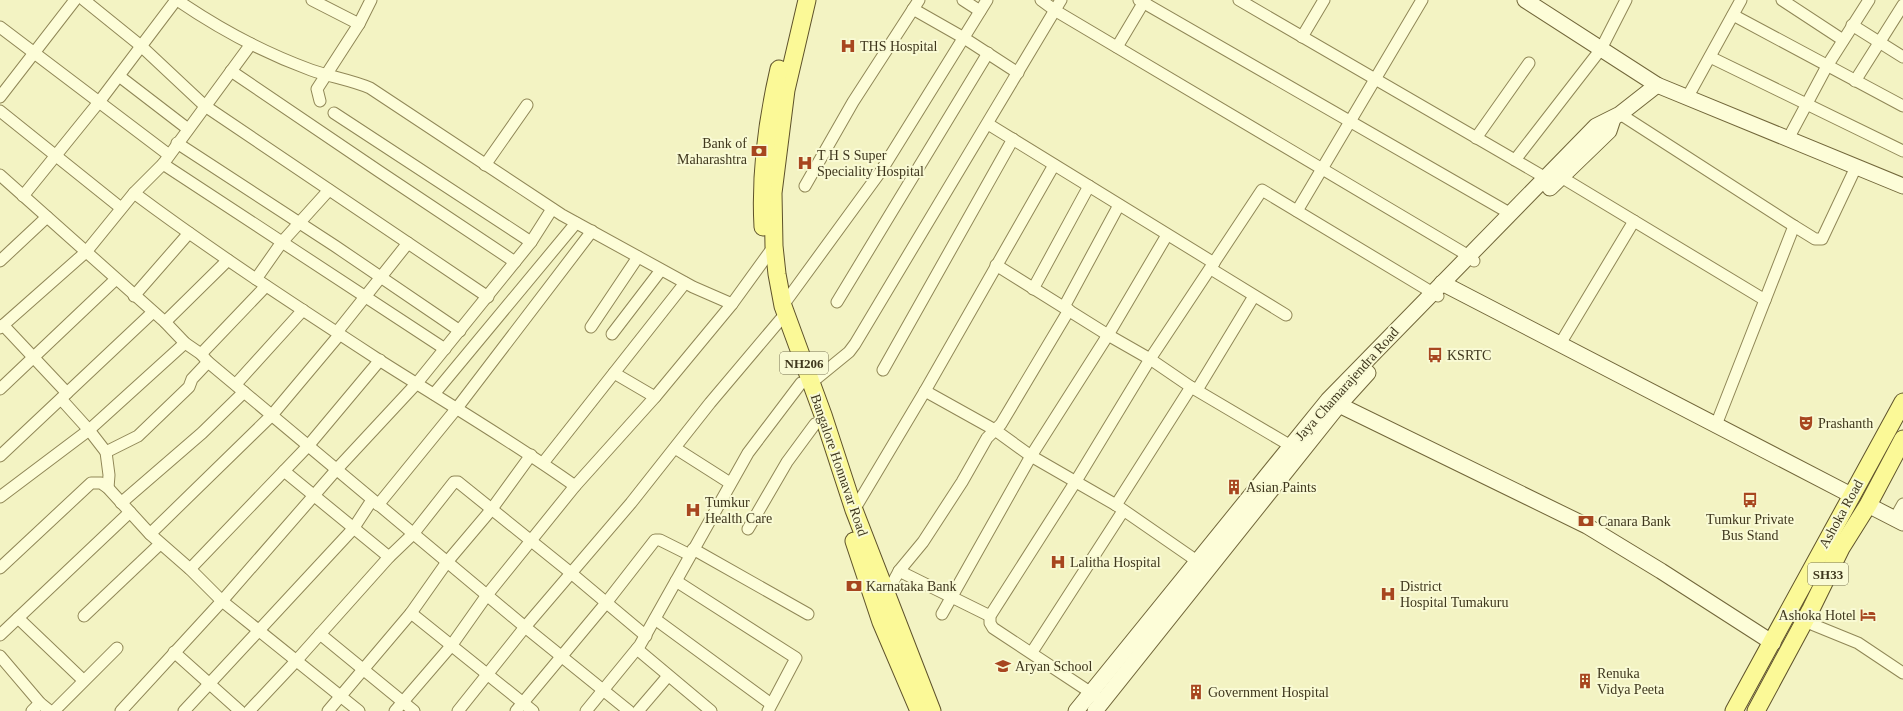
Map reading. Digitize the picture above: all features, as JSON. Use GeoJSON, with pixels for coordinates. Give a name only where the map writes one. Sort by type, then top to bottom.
{"type":"FeatureCollection","features":[{"type":"Feature","properties":{"kind":"main road","name":"NH206"},"geometry":{"type":"LineString","coordinates":[[770,252],[761,193],[765,145],[774,91],[795,0]]}},
{"type":"Feature","properties":{"kind":"main road","name":"Bangalore Honnavar Road"},"geometry":{"type":"LineString","coordinates":[[807,0],[784,103],[774,193],[770,252],[781,313],[842,490],[854,510],[932,711]]}},
{"type":"Feature","properties":{"kind":"main road"},"geometry":{"type":"LineString","coordinates":[[1525,0],[1656,85],[1903,186]]}},
{"type":"Feature","properties":{"kind":"main road","name":"Jaya Chamarajendra Road"},"geometry":{"type":"LineString","coordinates":[[1076,711],[1291,446],[1334,403],[1440,289],[1554,180],[1596,126],[1601,122],[1616,116],[1656,85]]}},
{"type":"Feature","properties":{"kind":"main road","name":"Jaya Chamarajendra Road"},"geometry":{"type":"LineString","coordinates":[[1472,258],[1511,214],[1554,180]]}},
{"type":"Feature","properties":{"kind":"main road"},"geometry":{"type":"LineString","coordinates":[[1440,289],[1560,344],[1851,496]]}},
{"type":"Feature","properties":{"kind":"main road","name":"NH206"},"geometry":{"type":"LineString","coordinates":[[806,383],[815,424],[842,490],[881,622],[918,711]]}},
{"type":"Feature","properties":{"kind":"main road","name":"Ashoka Road"},"geometry":{"type":"LineString","coordinates":[[1734,711],[1903,402]]}},
{"type":"Feature","properties":{"kind":"main road"},"geometry":{"type":"LineString","coordinates":[[1334,403],[1587,526],[1661,570],[1772,643]]}},
{"type":"Feature","properties":{"kind":"main road","name":"Jaya Chamarajendra Road"},"geometry":{"type":"LineString","coordinates":[[1100,706],[1334,403]]}},
{"type":"Feature","properties":{"kind":"main road","name":"Ashoka Road"},"geometry":{"type":"LineString","coordinates":[[1756,711],[1841,548],[1868,505],[1903,439]]}},
{"type":"Feature","properties":{"kind":"main road"},"geometry":{"type":"LineString","coordinates":[[1868,505],[1899,522]]}},
{"type":"Feature","properties":{"kind":"street"},"geometry":{"type":"LineString","coordinates":[[0,96],[75,0]]}},
{"type":"Feature","properties":{"kind":"street"},"geometry":{"type":"LineString","coordinates":[[84,0],[141,46],[205,106],[488,297]]}},
{"type":"Feature","properties":{"kind":"street"},"geometry":{"type":"LineString","coordinates":[[23,196],[99,102],[176,0],[188,3],[251,44],[312,71],[350,80],[370,88],[552,209],[685,283],[732,304]]}},
{"type":"Feature","properties":{"kind":"street"},"geometry":{"type":"LineString","coordinates":[[312,0],[359,24]]}},
{"type":"Feature","properties":{"kind":"street"},"geometry":{"type":"LineString","coordinates":[[320,101],[317,89],[359,24],[371,0]]}},
{"type":"Feature","properties":{"kind":"street"},"geometry":{"type":"LineString","coordinates":[[963,0],[980,11]]}},
{"type":"Feature","properties":{"kind":"street"},"geometry":{"type":"LineString","coordinates":[[458,711],[525,627],[632,503],[781,313],[881,171],[987,0]]}},
{"type":"Feature","properties":{"kind":"street"},"geometry":{"type":"LineString","coordinates":[[1041,0],[1117,47],[1472,258]]}},
{"type":"Feature","properties":{"kind":"street"},"geometry":{"type":"LineString","coordinates":[[586,711],[646,636],[748,452],[806,383],[848,352],[855,344],[1061,0]]}},
{"type":"Feature","properties":{"kind":"street"},"geometry":{"type":"LineString","coordinates":[[1239,0],[1515,160],[1634,222],[1765,300]]}},
{"type":"Feature","properties":{"kind":"street"},"geometry":{"type":"LineString","coordinates":[[1302,37],[1324,0]]}},
{"type":"Feature","properties":{"kind":"street"},"geometry":{"type":"LineString","coordinates":[[1297,211],[1323,170],[1422,0]]}},
{"type":"Feature","properties":{"kind":"street"},"geometry":{"type":"LineString","coordinates":[[1515,160],[1601,49],[1626,0]]}},
{"type":"Feature","properties":{"kind":"street"},"geometry":{"type":"LineString","coordinates":[[1687,98],[1741,0]]}},
{"type":"Feature","properties":{"kind":"street"},"geometry":{"type":"LineString","coordinates":[[1782,0],[1843,40]]}},
{"type":"Feature","properties":{"kind":"street"},"geometry":{"type":"LineString","coordinates":[[1788,139],[1827,66],[1869,0]]}},
{"type":"Feature","properties":{"kind":"street"},"geometry":{"type":"LineString","coordinates":[[1117,47],[1143,1],[1511,214]]}},
{"type":"Feature","properties":{"kind":"street"},"geometry":{"type":"LineString","coordinates":[[805,186],[853,102],[916,5],[1018,73]]}},
{"type":"Feature","properties":{"kind":"street"},"geometry":{"type":"LineString","coordinates":[[1855,81],[1903,5]]}},
{"type":"Feature","properties":{"kind":"street"},"geometry":{"type":"LineString","coordinates":[[1733,15],[1903,106]]}},
{"type":"Feature","properties":{"kind":"street"},"geometry":{"type":"LineString","coordinates":[[1852,25],[1903,57]]}},
{"type":"Feature","properties":{"kind":"street"},"geometry":{"type":"LineString","coordinates":[[0,27],[99,102],[166,159],[282,242],[366,295],[446,349]]}},
{"type":"Feature","properties":{"kind":"street"},"geometry":{"type":"LineString","coordinates":[[108,488],[109,475],[106,452],[34,357],[1,326],[86,252],[121,208],[166,159],[251,44]]}},
{"type":"Feature","properties":{"kind":"street"},"geometry":{"type":"LineString","coordinates":[[836,302],[988,53]]}},
{"type":"Feature","properties":{"kind":"street"},"geometry":{"type":"LineString","coordinates":[[1710,57],[1903,151]]}},
{"type":"Feature","properties":{"kind":"street"},"geometry":{"type":"LineString","coordinates":[[1476,138],[1529,63]]}},
{"type":"Feature","properties":{"kind":"street"},"geometry":{"type":"LineString","coordinates":[[231,71],[516,262]]}},
{"type":"Feature","properties":{"kind":"street"},"geometry":{"type":"LineString","coordinates":[[119,76],[188,129]]}},
{"type":"Feature","properties":{"kind":"street"},"geometry":{"type":"LineString","coordinates":[[486,165],[527,105]]}},
{"type":"Feature","properties":{"kind":"street"},"geometry":{"type":"LineString","coordinates":[[0,111],[121,208]]}},
{"type":"Feature","properties":{"kind":"street"},"geometry":{"type":"LineString","coordinates":[[334,112],[531,242]]}},
{"type":"Feature","properties":{"kind":"street"},"geometry":{"type":"LineString","coordinates":[[1616,116],[1816,239],[1822,239],[1856,166]]}},
{"type":"Feature","properties":{"kind":"street"},"geometry":{"type":"LineString","coordinates":[[988,124],[1167,235],[1254,296],[1286,315]]}},
{"type":"Feature","properties":{"kind":"street"},"geometry":{"type":"LineString","coordinates":[[883,370],[1013,140]]}},
{"type":"Feature","properties":{"kind":"street"},"geometry":{"type":"LineString","coordinates":[[177,143],[300,223],[460,331]]}},
{"type":"Feature","properties":{"kind":"street"},"geometry":{"type":"LineString","coordinates":[[854,510],[1054,165]]}},
{"type":"Feature","properties":{"kind":"street"},"geometry":{"type":"LineString","coordinates":[[1,178],[165,322],[185,343],[525,627],[629,711]]}},
{"type":"Feature","properties":{"kind":"street"},"geometry":{"type":"LineString","coordinates":[[1033,289],[1089,186]]}},
{"type":"Feature","properties":{"kind":"street"},"geometry":{"type":"LineString","coordinates":[[256,279],[282,242],[329,190]]}},
{"type":"Feature","properties":{"kind":"street"},"geometry":{"type":"LineString","coordinates":[[1100,706],[1091,692],[1032,652],[993,628],[990,623],[990,616],[1076,481],[1150,359],[1262,190],[1297,211],[1440,289]]}},
{"type":"Feature","properties":{"kind":"street"},"geometry":{"type":"LineString","coordinates":[[134,193],[266,286],[543,463],[575,486]]}},
{"type":"Feature","properties":{"kind":"street"},"geometry":{"type":"LineString","coordinates":[[886,595],[899,571],[923,542],[962,482],[987,438],[1001,424],[1067,308],[1119,205]]}},
{"type":"Feature","properties":{"kind":"street"},"geometry":{"type":"LineString","coordinates":[[126,709],[174,652],[222,601],[337,469],[417,383],[446,349],[516,262],[552,209]]}},
{"type":"Feature","properties":{"kind":"street"},"geometry":{"type":"LineString","coordinates":[[0,261],[47,218]]}},
{"type":"Feature","properties":{"kind":"street"},"geometry":{"type":"LineString","coordinates":[[1560,344],[1634,222]]}},
{"type":"Feature","properties":{"kind":"street"},"geometry":{"type":"LineString","coordinates":[[434,394],[576,223]]}},
{"type":"Feature","properties":{"kind":"street"},"geometry":{"type":"LineString","coordinates":[[1716,425],[1794,226]]}},
{"type":"Feature","properties":{"kind":"street"},"geometry":{"type":"LineString","coordinates":[[184,711],[354,529],[375,502],[457,408],[592,231]]}},
{"type":"Feature","properties":{"kind":"street"},"geometry":{"type":"LineString","coordinates":[[134,296],[189,233]]}},
{"type":"Feature","properties":{"kind":"street"},"geometry":{"type":"LineString","coordinates":[[942,614],[1031,456],[1108,335],[1167,235]]}},
{"type":"Feature","properties":{"kind":"street"},"geometry":{"type":"LineString","coordinates":[[150,534],[272,416],[408,243]]}},
{"type":"Feature","properties":{"kind":"street"},"geometry":{"type":"LineString","coordinates":[[394,711],[450,646],[487,595],[575,486],[655,397],[732,304],[770,252]]}},
{"type":"Feature","properties":{"kind":"street"},"geometry":{"type":"LineString","coordinates":[[591,327],[638,257]]}},
{"type":"Feature","properties":{"kind":"street"},"geometry":{"type":"LineString","coordinates":[[165,322],[228,260]]}},
{"type":"Feature","properties":{"kind":"street"},"geometry":{"type":"LineString","coordinates":[[996,265],[1108,335],[1150,359],[1194,388],[1291,446]]}},
{"type":"Feature","properties":{"kind":"street"},"geometry":{"type":"LineString","coordinates":[[612,334],[662,270]]}},
{"type":"Feature","properties":{"kind":"street"},"geometry":{"type":"LineString","coordinates":[[0,389],[116,279]]}},
{"type":"Feature","properties":{"kind":"street"},"geometry":{"type":"LineString","coordinates":[[543,463],[685,283]]}},
{"type":"Feature","properties":{"kind":"street"},"geometry":{"type":"LineString","coordinates":[[106,452],[138,436],[189,387],[204,358],[266,286]]}},
{"type":"Feature","properties":{"kind":"street"},"geometry":{"type":"LineString","coordinates":[[1032,652],[1194,388],[1254,296]]}},
{"type":"Feature","properties":{"kind":"street"},"geometry":{"type":"LineString","coordinates":[[121,503],[202,433],[303,310]]}},
{"type":"Feature","properties":{"kind":"street"},"geometry":{"type":"LineString","coordinates":[[0,456],[153,312]]}},
{"type":"Feature","properties":{"kind":"street"},"geometry":{"type":"LineString","coordinates":[[0,497],[89,430],[185,343]]}},
{"type":"Feature","properties":{"kind":"street"},"geometry":{"type":"LineString","coordinates":[[190,569],[308,446],[380,360]]}},
{"type":"Feature","properties":{"kind":"street"},"geometry":{"type":"LineString","coordinates":[[614,373],[655,397]]}},
{"type":"Feature","properties":{"kind":"street"},"geometry":{"type":"LineString","coordinates":[[924,391],[995,430],[1031,456],[1120,508],[1197,561]]}},
{"type":"Feature","properties":{"kind":"street"},"geometry":{"type":"LineString","coordinates":[[748,530],[787,462],[815,424]]}},
{"type":"Feature","properties":{"kind":"street"},"geometry":{"type":"LineString","coordinates":[[675,448],[730,483]]}},
{"type":"Feature","properties":{"kind":"street"},"geometry":{"type":"LineString","coordinates":[[328,711],[411,613],[447,562],[491,510],[531,456]]}},
{"type":"Feature","properties":{"kind":"street"},"geometry":{"type":"LineString","coordinates":[[284,471],[389,558]]}},
{"type":"Feature","properties":{"kind":"street"},"geometry":{"type":"LineString","coordinates":[[249,711],[389,558],[413,534],[454,482],[458,482],[491,510],[572,573],[646,636]]}},
{"type":"Feature","properties":{"kind":"street"},"geometry":{"type":"LineString","coordinates":[[0,568],[91,483],[100,483],[108,488],[160,544],[190,569],[222,601],[359,711]]}},
{"type":"Feature","properties":{"kind":"street"},"geometry":{"type":"LineString","coordinates":[[1899,522],[1903,504]]}},
{"type":"Feature","properties":{"kind":"street"},"geometry":{"type":"LineString","coordinates":[[0,635],[130,512]]}},
{"type":"Feature","properties":{"kind":"street"},"geometry":{"type":"LineString","coordinates":[[520,707],[606,603],[655,540],[660,540],[692,552],[808,614]]}},
{"type":"Feature","properties":{"kind":"street"},"geometry":{"type":"LineString","coordinates":[[84,616],[160,544]]}},
{"type":"Feature","properties":{"kind":"street"},"geometry":{"type":"LineString","coordinates":[[899,571],[990,616]]}},
{"type":"Feature","properties":{"kind":"street"},"geometry":{"type":"LineString","coordinates":[[655,619],[769,707],[796,658],[676,581]]}},
{"type":"Feature","properties":{"kind":"street"},"geometry":{"type":"LineString","coordinates":[[411,613],[487,675],[520,707],[533,711]]}},
{"type":"Feature","properties":{"kind":"street"},"geometry":{"type":"LineString","coordinates":[[18,618],[83,680]]}},
{"type":"Feature","properties":{"kind":"street"},"geometry":{"type":"LineString","coordinates":[[1804,621],[1858,643],[1903,673]]}},
{"type":"Feature","properties":{"kind":"street"},"geometry":{"type":"LineString","coordinates":[[320,634],[414,711]]}},
{"type":"Feature","properties":{"kind":"street"},"geometry":{"type":"LineString","coordinates":[[54,711],[83,680],[117,648]]}},
{"type":"Feature","properties":{"kind":"street"},"geometry":{"type":"LineString","coordinates":[[637,649],[705,709]]}},
{"type":"Feature","properties":{"kind":"street"},"geometry":{"type":"LineString","coordinates":[[174,652],[240,711]]}},
{"type":"Feature","properties":{"kind":"street"},"geometry":{"type":"LineString","coordinates":[[0,656],[40,703],[50,711]]}},
{"type":"Feature","properties":{"kind":"street"},"geometry":{"type":"LineString","coordinates":[[638,711],[668,676]]}},
{"type":"Feature","properties":{"kind":"street"},"geometry":{"type":"LineString","coordinates":[[32,711],[40,703]]}},
{"type":"Feature","properties":{"kind":"place","name":"THS Hospital"},"geometry":{"type":"Point","coordinates":[848,46]}},
{"type":"Feature","properties":{"kind":"place","name":"Bank of Maharashtra"},"geometry":{"type":"Point","coordinates":[759,151]}},
{"type":"Feature","properties":{"kind":"place","name":"T H S Super Speciality Hospital"},"geometry":{"type":"Point","coordinates":[805,163]}},
{"type":"Feature","properties":{"kind":"place","name":"KSRTC"},"geometry":{"type":"Point","coordinates":[1435,355]}},
{"type":"Feature","properties":{"kind":"place","name":"Prashanth"},"geometry":{"type":"Point","coordinates":[1806,423]}},
{"type":"Feature","properties":{"kind":"place","name":"Asian Paints"},"geometry":{"type":"Point","coordinates":[1234,487]}},
{"type":"Feature","properties":{"kind":"place","name":"Tumkur Private Bus Stand"},"geometry":{"type":"Point","coordinates":[1750,500]}},
{"type":"Feature","properties":{"kind":"place","name":"Tumkur Health Care"},"geometry":{"type":"Point","coordinates":[693,510]}},
{"type":"Feature","properties":{"kind":"place","name":"Canara Bank"},"geometry":{"type":"Point","coordinates":[1586,521]}},
{"type":"Feature","properties":{"kind":"place","name":"Lalitha Hospital"},"geometry":{"type":"Point","coordinates":[1058,562]}},
{"type":"Feature","properties":{"kind":"place","name":"Karnataka Bank"},"geometry":{"type":"Point","coordinates":[854,586]}},
{"type":"Feature","properties":{"kind":"place","name":"District Hospital Tumakuru"},"geometry":{"type":"Point","coordinates":[1388,594]}},
{"type":"Feature","properties":{"kind":"place","name":"Ashoka Hotel"},"geometry":{"type":"Point","coordinates":[1868,615]}},
{"type":"Feature","properties":{"kind":"place","name":"Aryan School"},"geometry":{"type":"Point","coordinates":[1003,666]}},
{"type":"Feature","properties":{"kind":"place","name":"Renuka Vidya Peeta"},"geometry":{"type":"Point","coordinates":[1585,681]}},
{"type":"Feature","properties":{"kind":"place","name":"Government Hospital"},"geometry":{"type":"Point","coordinates":[1196,692]}}]}
